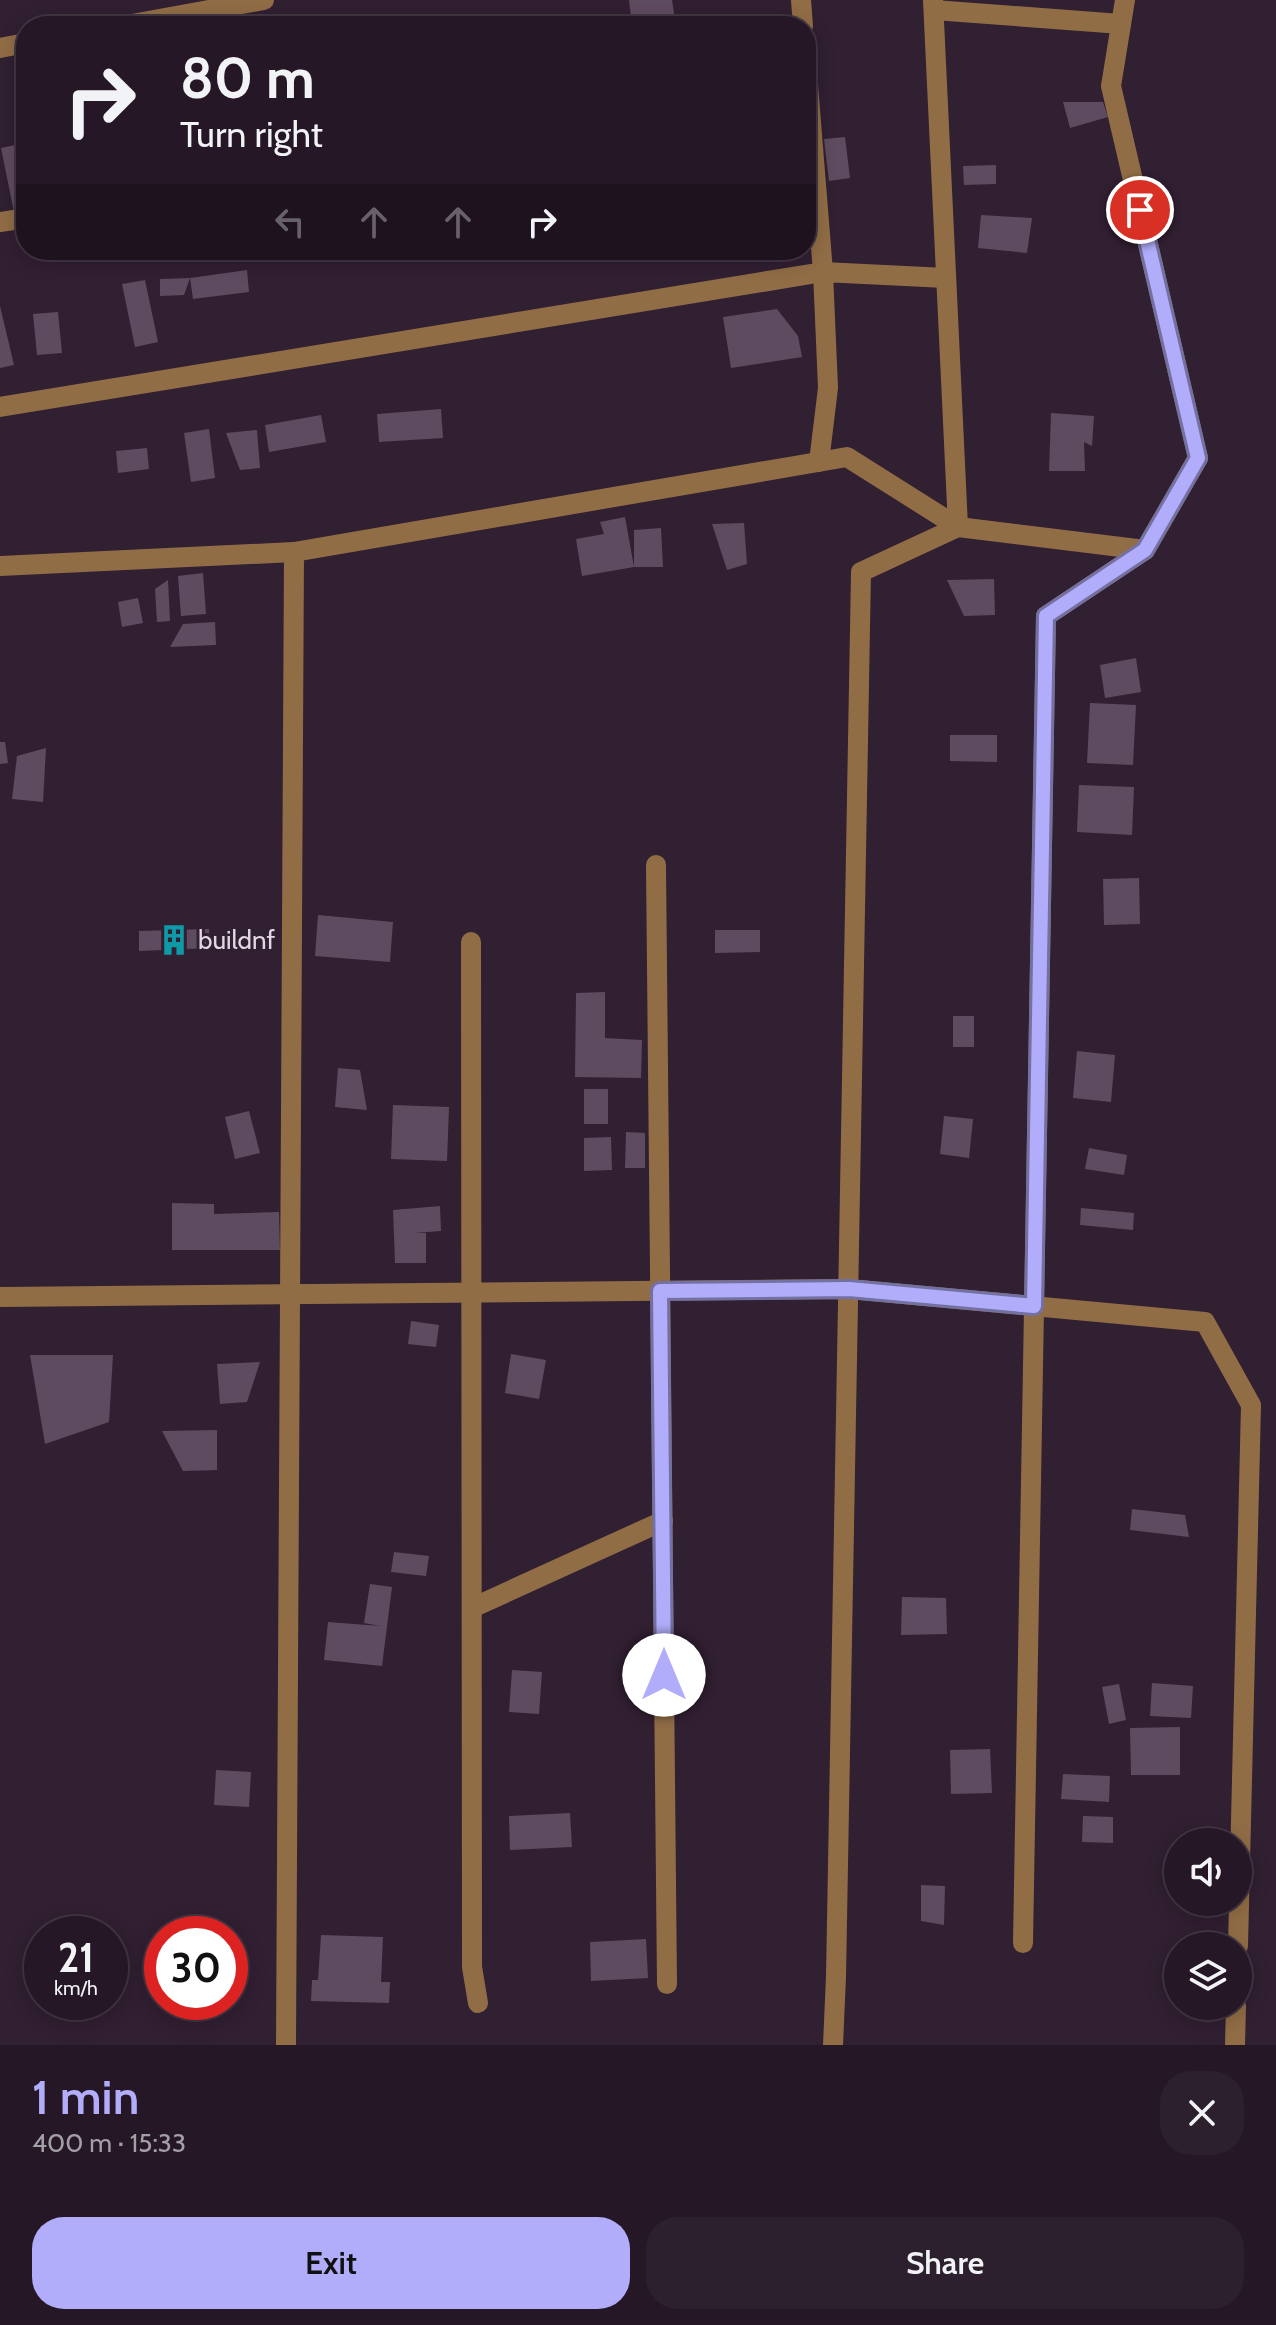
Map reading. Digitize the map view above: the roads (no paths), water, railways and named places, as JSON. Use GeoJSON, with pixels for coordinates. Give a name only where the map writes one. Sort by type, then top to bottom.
{"type":"FeatureCollection","features":[{"type":"Feature","properties":{"kind":"street"},"geometry":{"type":"LineString","coordinates":[[176,16],[264,0]]}},
{"type":"Feature","properties":{"kind":"street"},"geometry":{"type":"LineString","coordinates":[[1023,1943],[1046,616],[1145,550],[1198,458],[1111,86],[1125,0]]}},
{"type":"Feature","properties":{"kind":"street"},"geometry":{"type":"LineString","coordinates":[[958,527],[934,5],[1121,24]]}},
{"type":"Feature","properties":{"kind":"street"},"geometry":{"type":"LineString","coordinates":[[816,193],[828,388],[819,462]]}},
{"type":"Feature","properties":{"kind":"street"},"geometry":{"type":"LineString","coordinates":[[0,407],[823,272],[946,278]]}},
{"type":"Feature","properties":{"kind":"street"},"geometry":{"type":"LineString","coordinates":[[0,566],[294,552],[847,457],[958,527],[1145,550]]}},
{"type":"Feature","properties":{"kind":"street"},"geometry":{"type":"LineString","coordinates":[[833,2045],[837,1961],[861,572],[958,527]]}},
{"type":"Feature","properties":{"kind":"street"},"geometry":{"type":"LineString","coordinates":[[286,2045],[294,552]]}},
{"type":"Feature","properties":{"kind":"street"},"geometry":{"type":"LineString","coordinates":[[656,865],[667,1984]]}},
{"type":"Feature","properties":{"kind":"street"},"geometry":{"type":"LineString","coordinates":[[471,942],[472,1967],[478,2003]]}},
{"type":"Feature","properties":{"kind":"street"},"geometry":{"type":"LineString","coordinates":[[0,1297],[849,1289],[1205,1322],[1251,1405],[1238,1932]]}},
{"type":"Feature","properties":{"kind":"street"},"geometry":{"type":"LineString","coordinates":[[472,1608],[663,1521]]}},
{"type":"Feature","properties":{"kind":"street"},"geometry":{"type":"LineString","coordinates":[[1235,2045],[1236,2020]]}},
{"type":"Feature","properties":{"kind":"place","name":"buildnf"},"geometry":{"type":"Point","coordinates":[174,940]}}]}
